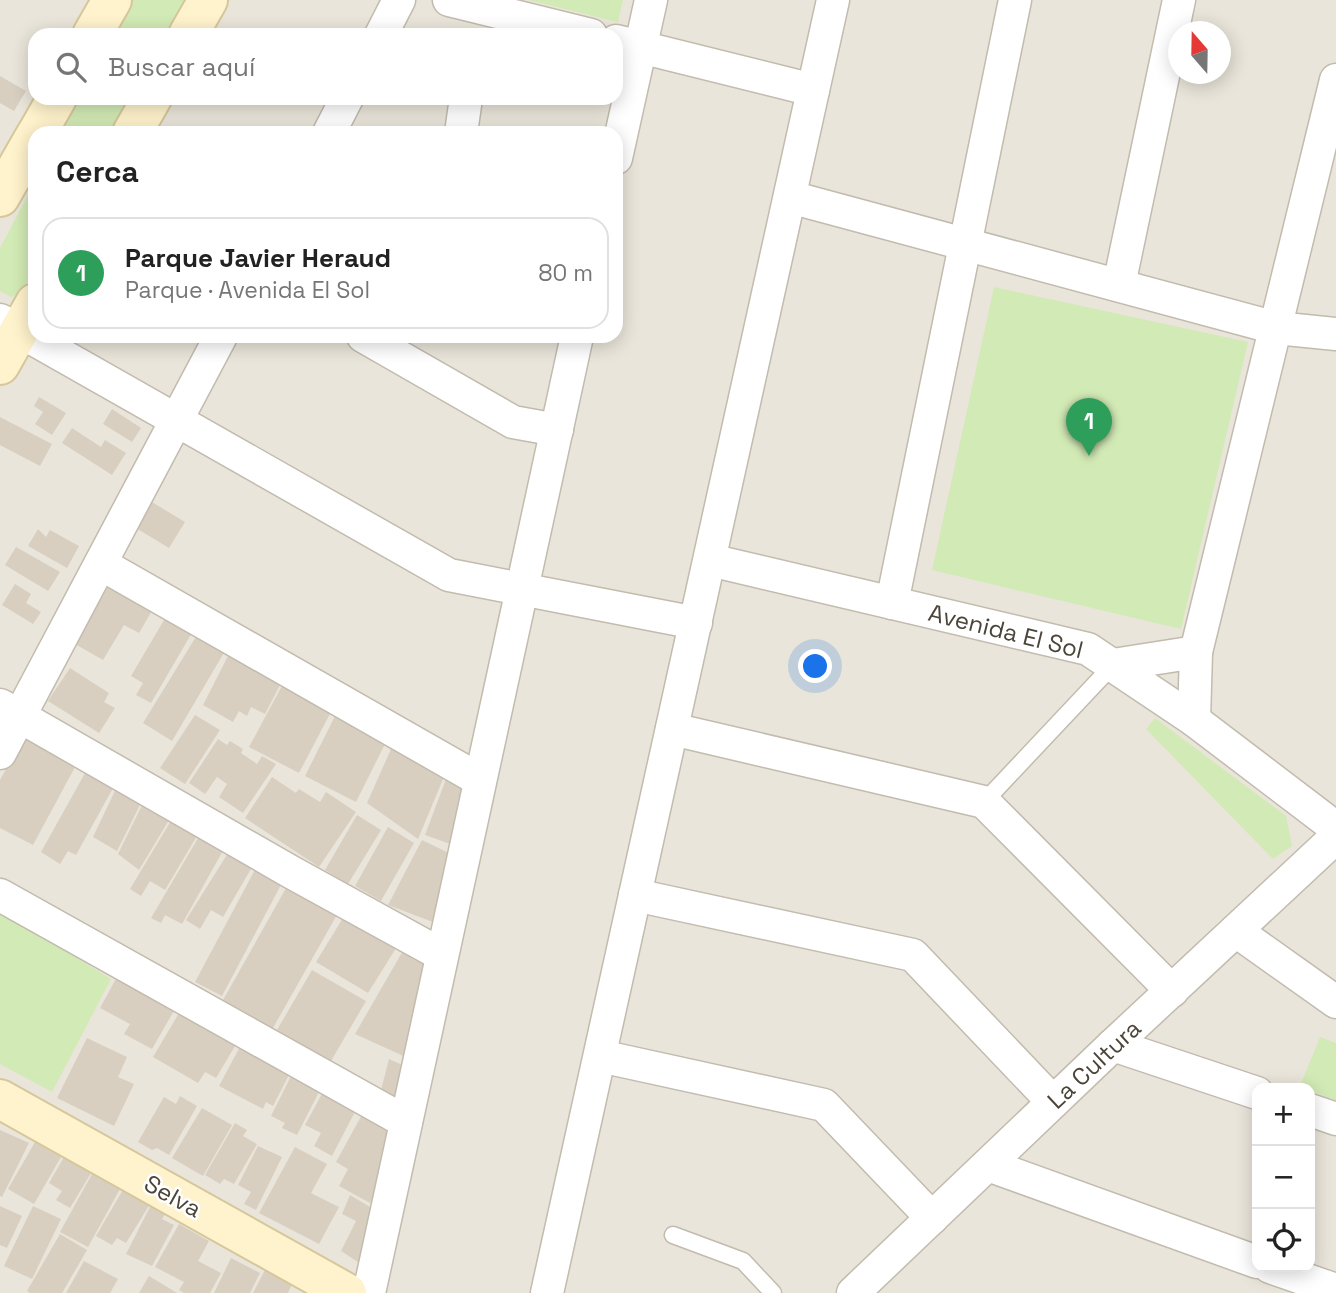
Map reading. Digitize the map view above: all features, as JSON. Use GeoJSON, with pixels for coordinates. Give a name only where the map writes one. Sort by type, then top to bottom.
{"type":"FeatureCollection","features":[{"type":"Feature","properties":{"kind":"street"},"geometry":{"type":"LineString","coordinates":[[96,28],[112,0]]}},
{"type":"Feature","properties":{"kind":"street"},"geometry":{"type":"LineString","coordinates":[[192,28],[208,0]]}},
{"type":"Feature","properties":{"kind":"street"},"geometry":{"type":"LineString","coordinates":[[385,28],[399,0]]}},
{"type":"Feature","properties":{"kind":"street"},"geometry":{"type":"LineString","coordinates":[[449,0],[478,21],[534,28]]}},
{"type":"Feature","properties":{"kind":"street"},"geometry":{"type":"LineString","coordinates":[[623,92],[628,44],[650,0]]}},
{"type":"Feature","properties":{"kind":"street"},"geometry":{"type":"LineString","coordinates":[[547,1293],[833,0]]}},
{"type":"Feature","properties":{"kind":"street"},"geometry":{"type":"LineString","coordinates":[[892,603],[1015,0]]}},
{"type":"Feature","properties":{"kind":"street"},"geometry":{"type":"LineString","coordinates":[[1119,285],[1180,0]]}},
{"type":"Feature","properties":{"kind":"street"},"geometry":{"type":"LineString","coordinates":[[628,44],[813,90]]}},
{"type":"Feature","properties":{"kind":"street"},"geometry":{"type":"LineString","coordinates":[[1194,720],[1196,652],[1336,80]]}},
{"type":"Feature","properties":{"kind":"street"},"geometry":{"type":"LineString","coordinates":[[41,126],[53,105]]}},
{"type":"Feature","properties":{"kind":"street"},"geometry":{"type":"LineString","coordinates":[[136,126],[148,105]]}},
{"type":"Feature","properties":{"kind":"street"},"geometry":{"type":"LineString","coordinates":[[333,126],[343,105]]}},
{"type":"Feature","properties":{"kind":"street"},"geometry":{"type":"LineString","coordinates":[[462,126],[465,105]]}},
{"type":"Feature","properties":{"kind":"street"},"geometry":{"type":"LineString","coordinates":[[619,126],[622,105]]}},
{"type":"Feature","properties":{"kind":"street"},"geometry":{"type":"LineString","coordinates":[[0,197],[28,148]]}},
{"type":"Feature","properties":{"kind":"street"},"geometry":{"type":"LineString","coordinates":[[790,197],[1276,328],[1336,334]]}},
{"type":"Feature","properties":{"kind":"street"},"geometry":{"type":"LineString","coordinates":[[0,365],[18,317]]}},
{"type":"Feature","properties":{"kind":"street"},"geometry":{"type":"LineString","coordinates":[[58,343],[177,420],[449,575],[696,623]]}},
{"type":"Feature","properties":{"kind":"street"},"geometry":{"type":"LineString","coordinates":[[0,753],[10,711],[101,564],[217,343]]}},
{"type":"Feature","properties":{"kind":"street"},"geometry":{"type":"LineString","coordinates":[[389,343],[411,349],[513,422],[557,430]]}},
{"type":"Feature","properties":{"kind":"street"},"geometry":{"type":"LineString","coordinates":[[369,1293],[576,343]]}},
{"type":"Feature","properties":{"kind":"street","name":"Avenida El Sol"},"geometry":{"type":"LineString","coordinates":[[710,560],[1088,649],[1194,720],[1336,828]]}},
{"type":"Feature","properties":{"kind":"street"},"geometry":{"type":"LineString","coordinates":[[101,564],[480,780]]}},
{"type":"Feature","properties":{"kind":"street"},"geometry":{"type":"LineString","coordinates":[[1113,665],[1196,652]]}},
{"type":"Feature","properties":{"kind":"street"},"geometry":{"type":"LineString","coordinates":[[10,711],[290,872],[442,955]]}},
{"type":"Feature","properties":{"kind":"street"},"geometry":{"type":"LineString","coordinates":[[672,729],[984,802],[1172,992]]}},
{"type":"Feature","properties":{"kind":"street","name":"La Cultura"},"geometry":{"type":"LineString","coordinates":[[853,1293],[1336,837]]}},
{"type":"Feature","properties":{"kind":"street"},"geometry":{"type":"LineString","coordinates":[[0,895],[405,1122]]}},
{"type":"Feature","properties":{"kind":"street"},"geometry":{"type":"LineString","coordinates":[[635,895],[913,956],[1053,1102]]}},
{"type":"Feature","properties":{"kind":"street"},"geometry":{"type":"LineString","coordinates":[[1236,931],[1336,1002]]}},
{"type":"Feature","properties":{"kind":"street"},"geometry":{"type":"LineString","coordinates":[[1113,1045],[1252,1091]]}},
{"type":"Feature","properties":{"kind":"street"},"geometry":{"type":"LineString","coordinates":[[600,1056],[824,1105],[932,1218]]}},
{"type":"Feature","properties":{"kind":"street","name":"Selva"},"geometry":{"type":"LineString","coordinates":[[0,1099],[347,1293]]}},
{"type":"Feature","properties":{"kind":"street"},"geometry":{"type":"LineString","coordinates":[[1315,1113],[1336,1119]]}},
{"type":"Feature","properties":{"kind":"street"},"geometry":{"type":"LineString","coordinates":[[988,1165],[1252,1260]]}},
{"type":"Feature","properties":{"kind":"street"},"geometry":{"type":"LineString","coordinates":[[1284,1272],[1336,1290]]}},
{"type":"Feature","properties":{"kind":"lane"},"geometry":{"type":"LineString","coordinates":[[984,802],[1113,665]]}},
{"type":"Feature","properties":{"kind":"lane"},"geometry":{"type":"LineString","coordinates":[[673,1236],[743,1261],[774,1293]]}},
{"type":"Feature","properties":{"kind":"shaded area"},"geometry":{"type":"Polygon","coordinates":[[[0,0],[1336,0],[1336,1293],[0,1293],[0,0]]]}},
{"type":"Feature","properties":{"kind":"green space"},"geometry":{"type":"Polygon","coordinates":[[[130,0],[187,0],[172,28],[116,28],[130,0]]]}},
{"type":"Feature","properties":{"kind":"green space"},"geometry":{"type":"Polygon","coordinates":[[[528,0],[623,0],[618,22],[528,0]]]}},
{"type":"Feature","properties":{"kind":"green space"},"geometry":{"type":"Polygon","coordinates":[[[75,105],[128,105],[116,126],[65,126],[75,105]]]}},
{"type":"Feature","properties":{"kind":"green space"},"geometry":{"type":"Polygon","coordinates":[[[28,195],[28,281],[22,292],[11,297],[0,291],[0,248],[28,195]]]}},
{"type":"Feature","properties":{"kind":"green space"},"geometry":{"type":"Polygon","coordinates":[[[994,287],[1248,342],[1181,629],[932,570],[994,287]]]}},
{"type":"Feature","properties":{"kind":"green space"},"geometry":{"type":"Polygon","coordinates":[[[1155,718],[1286,816],[1292,846],[1273,859],[1146,729],[1155,718]]]}},
{"type":"Feature","properties":{"kind":"green space"},"geometry":{"type":"Polygon","coordinates":[[[0,911],[111,979],[52,1092],[0,1064],[0,911]]]}},
{"type":"Feature","properties":{"kind":"green space"},"geometry":{"type":"Polygon","coordinates":[[[1320,1037],[1336,1043],[1336,1101],[1315,1092],[1315,1083],[1301,1083],[1320,1037]]]}},
{"type":"Feature","properties":{"kind":"building"},"geometry":{"type":"Polygon","coordinates":[[[0,76],[26,91],[14,111],[0,103],[0,76]]]}},
{"type":"Feature","properties":{"kind":"building"},"geometry":{"type":"Polygon","coordinates":[[[39,397],[66,413],[52,435],[35,424],[43,412],[34,406],[39,397]]]}},
{"type":"Feature","properties":{"kind":"building"},"geometry":{"type":"Polygon","coordinates":[[[112,409],[141,428],[132,442],[103,424],[112,409]]]}},
{"type":"Feature","properties":{"kind":"building"},"geometry":{"type":"Polygon","coordinates":[[[0,417],[52,444],[40,466],[0,445],[0,417]]]}},
{"type":"Feature","properties":{"kind":"building"},"geometry":{"type":"Polygon","coordinates":[[[72,428],[101,447],[105,440],[126,453],[112,475],[62,443],[72,428]]]}},
{"type":"Feature","properties":{"kind":"building"},"geometry":{"type":"Polygon","coordinates":[[[147,499],[185,522],[169,548],[131,525],[147,499]]]}},
{"type":"Feature","properties":{"kind":"building"},"geometry":{"type":"Polygon","coordinates":[[[38,529],[46,537],[50,530],[79,546],[67,568],[28,546],[38,529]]]}},
{"type":"Feature","properties":{"kind":"building"},"geometry":{"type":"Polygon","coordinates":[[[16,547],[60,572],[48,591],[5,565],[16,547]]]}},
{"type":"Feature","properties":{"kind":"building"},"geometry":{"type":"Polygon","coordinates":[[[114,577],[157,602],[139,633],[124,625],[103,660],[75,644],[114,577]]]}},
{"type":"Feature","properties":{"kind":"building"},"geometry":{"type":"Polygon","coordinates":[[[15,584],[31,594],[26,603],[41,612],[33,624],[2,605],[15,584]]]}},
{"type":"Feature","properties":{"kind":"building"},"geometry":{"type":"Polygon","coordinates":[[[167,615],[193,631],[151,703],[136,695],[143,683],[131,676],[167,615]]]}},
{"type":"Feature","properties":{"kind":"building"},"geometry":{"type":"Polygon","coordinates":[[[197,635],[225,651],[172,741],[143,723],[197,635]]]}},
{"type":"Feature","properties":{"kind":"building"},"geometry":{"type":"Polygon","coordinates":[[[229,654],[280,685],[265,714],[251,707],[247,716],[239,711],[233,722],[203,705],[229,654]]]}},
{"type":"Feature","properties":{"kind":"building"},"geometry":{"type":"Polygon","coordinates":[[[70,668],[109,693],[104,702],[115,708],[99,733],[48,701],[70,668]]]}},
{"type":"Feature","properties":{"kind":"building"},"geometry":{"type":"Polygon","coordinates":[[[284,682],[332,710],[299,773],[249,747],[284,682]]]}},
{"type":"Feature","properties":{"kind":"building"},"geometry":{"type":"Polygon","coordinates":[[[340,706],[389,736],[356,802],[305,776],[340,706]]]}},
{"type":"Feature","properties":{"kind":"building"},"geometry":{"type":"Polygon","coordinates":[[[195,715],[220,730],[185,784],[160,768],[195,715]]]}},
{"type":"Feature","properties":{"kind":"building"},"geometry":{"type":"Polygon","coordinates":[[[26,732],[82,754],[33,845],[0,828],[0,780],[26,732]]]}},
{"type":"Feature","properties":{"kind":"building"},"geometry":{"type":"Polygon","coordinates":[[[218,739],[227,745],[230,741],[243,749],[241,753],[257,764],[262,756],[276,764],[243,813],[219,797],[227,784],[217,777],[205,794],[189,783],[218,739]]]}},
{"type":"Feature","properties":{"kind":"building"},"geometry":{"type":"Polygon","coordinates":[[[395,740],[446,772],[418,839],[367,803],[395,740]]]}},
{"type":"Feature","properties":{"kind":"building"},"geometry":{"type":"Polygon","coordinates":[[[89,766],[117,781],[76,855],[68,851],[60,864],[41,852],[89,766]]]}},
{"type":"Feature","properties":{"kind":"building"},"geometry":{"type":"Polygon","coordinates":[[[272,777],[296,793],[299,789],[320,802],[326,792],[356,812],[319,867],[245,818],[272,777]]]}},
{"type":"Feature","properties":{"kind":"building"},"geometry":{"type":"Polygon","coordinates":[[[121,778],[142,801],[117,851],[93,837],[121,778]]]}},
{"type":"Feature","properties":{"kind":"building"},"geometry":{"type":"Polygon","coordinates":[[[446,779],[466,782],[453,845],[425,835],[446,779]]]}},
{"type":"Feature","properties":{"kind":"building"},"geometry":{"type":"Polygon","coordinates":[[[147,795],[175,810],[139,870],[118,854],[147,795]]]}},
{"type":"Feature","properties":{"kind":"building"},"geometry":{"type":"Polygon","coordinates":[[[357,815],[381,830],[348,884],[325,870],[357,815]]]}},
{"type":"Feature","properties":{"kind":"building"},"geometry":{"type":"Polygon","coordinates":[[[172,819],[198,834],[165,890],[150,881],[141,896],[130,889],[172,819]]]}},
{"type":"Feature","properties":{"kind":"building"},"geometry":{"type":"Polygon","coordinates":[[[388,827],[414,843],[381,901],[355,886],[388,827]]]}},
{"type":"Feature","properties":{"kind":"building"},"geometry":{"type":"Polygon","coordinates":[[[201,833],[225,847],[182,924],[165,915],[161,923],[151,918],[201,833]]]}},
{"type":"Feature","properties":{"kind":"building"},"geometry":{"type":"Polygon","coordinates":[[[422,840],[457,857],[438,924],[388,905],[422,840]]]}},
{"type":"Feature","properties":{"kind":"building"},"geometry":{"type":"Polygon","coordinates":[[[228,853],[252,867],[223,917],[211,910],[200,929],[186,920],[228,853]]]}},
{"type":"Feature","properties":{"kind":"building"},"geometry":{"type":"Polygon","coordinates":[[[258,864],[282,883],[222,996],[195,982],[258,864]]]}},
{"type":"Feature","properties":{"kind":"building"},"geometry":{"type":"Polygon","coordinates":[[[290,881],[338,913],[273,1028],[223,1000],[290,881]]]}},
{"type":"Feature","properties":{"kind":"building"},"geometry":{"type":"Polygon","coordinates":[[[346,913],[398,945],[368,993],[316,962],[346,913]]]}},
{"type":"Feature","properties":{"kind":"building"},"geometry":{"type":"Polygon","coordinates":[[[404,949],[435,961],[410,1059],[355,1034],[404,949]]]}},
{"type":"Feature","properties":{"kind":"building"},"geometry":{"type":"Polygon","coordinates":[[[312,970],[366,1001],[331,1061],[277,1030],[312,970]]]}},
{"type":"Feature","properties":{"kind":"building"},"geometry":{"type":"Polygon","coordinates":[[[117,977],[175,1009],[152,1049],[124,1034],[130,1024],[100,1008],[117,977]]]}},
{"type":"Feature","properties":{"kind":"building"},"geometry":{"type":"Polygon","coordinates":[[[182,1008],[238,1041],[216,1078],[205,1072],[198,1083],[153,1057],[182,1008]]]}},
{"type":"Feature","properties":{"kind":"building"},"geometry":{"type":"Polygon","coordinates":[[[87,1038],[127,1057],[118,1077],[134,1084],[114,1126],[57,1098],[87,1038]]]}},
{"type":"Feature","properties":{"kind":"building"},"geometry":{"type":"Polygon","coordinates":[[[243,1041],[290,1073],[273,1106],[266,1102],[263,1109],[219,1086],[243,1041]]]}},
{"type":"Feature","properties":{"kind":"building"},"geometry":{"type":"Polygon","coordinates":[[[389,1059],[407,1067],[399,1099],[381,1090],[389,1059]]]}},
{"type":"Feature","properties":{"kind":"building"},"geometry":{"type":"Polygon","coordinates":[[[291,1076],[320,1090],[297,1135],[282,1128],[285,1123],[271,1116],[291,1076]]]}},
{"type":"Feature","properties":{"kind":"building"},"geometry":{"type":"Polygon","coordinates":[[[324,1090],[358,1106],[332,1156],[314,1146],[321,1133],[305,1125],[324,1090]]]}},
{"type":"Feature","properties":{"kind":"building"},"geometry":{"type":"Polygon","coordinates":[[[180,1096],[197,1106],[169,1155],[138,1142],[164,1097],[176,1104],[180,1096]]]}},
{"type":"Feature","properties":{"kind":"building"},"geometry":{"type":"Polygon","coordinates":[[[202,1108],[232,1125],[203,1176],[172,1158],[202,1108]]]}},
{"type":"Feature","properties":{"kind":"building"},"geometry":{"type":"Polygon","coordinates":[[[364,1111],[394,1127],[394,1161],[370,1203],[339,1186],[348,1169],[336,1162],[364,1111]]]}},
{"type":"Feature","properties":{"kind":"building"},"geometry":{"type":"Polygon","coordinates":[[[235,1123],[247,1130],[243,1136],[257,1144],[234,1184],[224,1179],[220,1184],[205,1175],[235,1123]]]}},
{"type":"Feature","properties":{"kind":"building"},"geometry":{"type":"Polygon","coordinates":[[[0,1130],[29,1143],[2,1197],[0,1196],[0,1130]]]}},
{"type":"Feature","properties":{"kind":"building"},"geometry":{"type":"Polygon","coordinates":[[[35,1142],[61,1157],[34,1204],[8,1189],[35,1142]]]}},
{"type":"Feature","properties":{"kind":"building"},"geometry":{"type":"Polygon","coordinates":[[[258,1146],[282,1157],[256,1210],[244,1204],[251,1192],[238,1185],[258,1146]]]}},
{"type":"Feature","properties":{"kind":"building"},"geometry":{"type":"Polygon","coordinates":[[[295,1147],[327,1164],[311,1193],[339,1207],[319,1244],[259,1213],[295,1147]]]}},
{"type":"Feature","properties":{"kind":"building"},"geometry":{"type":"Polygon","coordinates":[[[64,1157],[91,1173],[70,1208],[56,1200],[62,1191],[49,1183],[64,1157]]]}},
{"type":"Feature","properties":{"kind":"building"},"geometry":{"type":"Polygon","coordinates":[[[92,1174],[120,1189],[88,1247],[60,1232],[92,1174]]]}},
{"type":"Feature","properties":{"kind":"building"},"geometry":{"type":"Polygon","coordinates":[[[124,1188],[150,1204],[126,1243],[117,1238],[112,1245],[96,1236],[124,1188]]]}},
{"type":"Feature","properties":{"kind":"building"},"geometry":{"type":"Polygon","coordinates":[[[350,1195],[380,1213],[367,1268],[341,1251],[356,1221],[342,1214],[350,1195]]]}},
{"type":"Feature","properties":{"kind":"building"},"geometry":{"type":"Polygon","coordinates":[[[152,1203],[167,1211],[162,1219],[174,1225],[152,1266],[126,1254],[152,1203]]]}},
{"type":"Feature","properties":{"kind":"building"},"geometry":{"type":"Polygon","coordinates":[[[0,1206],[22,1216],[7,1248],[0,1245],[0,1206]]]}},
{"type":"Feature","properties":{"kind":"building"},"geometry":{"type":"Polygon","coordinates":[[[33,1206],[61,1219],[32,1279],[4,1266],[33,1206]]]}},
{"type":"Feature","properties":{"kind":"building"},"geometry":{"type":"Polygon","coordinates":[[[179,1224],[209,1241],[198,1261],[221,1273],[210,1293],[184,1293],[179,1290],[184,1282],[155,1267],[179,1224]]]}},
{"type":"Feature","properties":{"kind":"building"},"geometry":{"type":"Polygon","coordinates":[[[60,1234],[87,1250],[62,1293],[30,1293],[27,1291],[60,1234]]]}},
{"type":"Feature","properties":{"kind":"building"},"geometry":{"type":"Polygon","coordinates":[[[231,1258],[260,1273],[250,1293],[214,1293],[231,1258]]]}},
{"type":"Feature","properties":{"kind":"building"},"geometry":{"type":"Polygon","coordinates":[[[84,1261],[118,1279],[110,1293],[66,1293],[84,1261]]]}},
{"type":"Feature","properties":{"kind":"building"},"geometry":{"type":"Polygon","coordinates":[[[265,1270],[292,1284],[288,1293],[253,1293],[265,1270]]]}},
{"type":"Feature","properties":{"kind":"building"},"geometry":{"type":"Polygon","coordinates":[[[149,1276],[177,1293],[139,1293],[149,1276]]]}},
{"type":"Feature","properties":{"kind":"place","name":"Parque Javier Heraud"},"geometry":{"type":"Point","coordinates":[1089,456]}}]}
